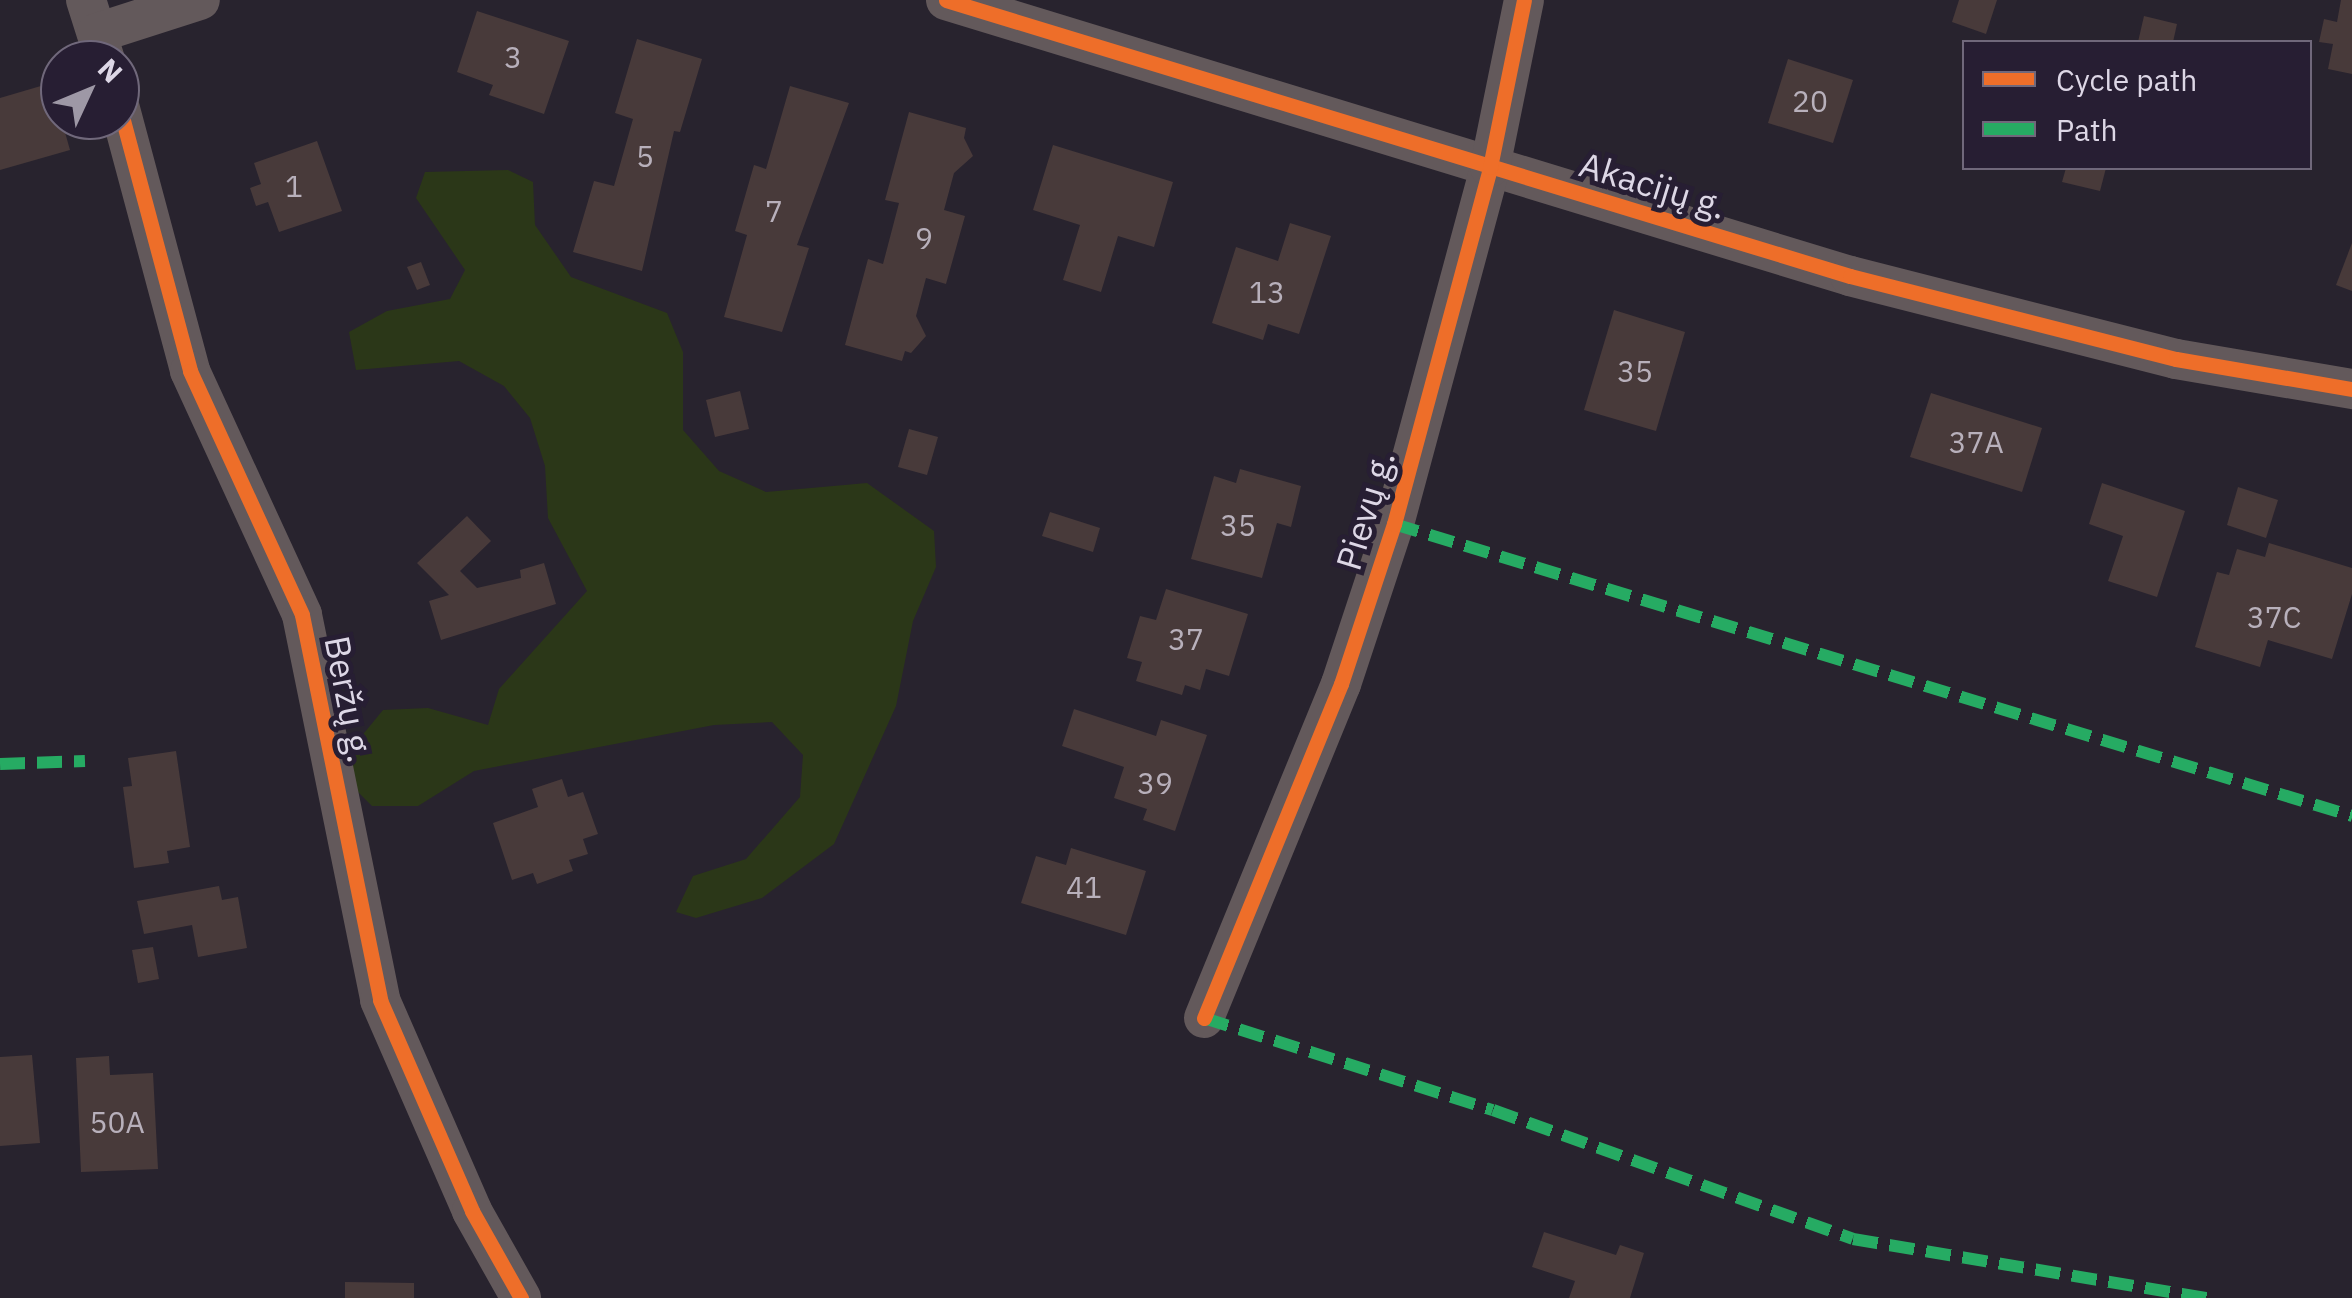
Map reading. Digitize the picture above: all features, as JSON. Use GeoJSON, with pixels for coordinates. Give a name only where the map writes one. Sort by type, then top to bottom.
{"type":"FeatureCollection","features":[{"type":"Feature","properties":{"kind":"street"},"geometry":{"type":"LineString","coordinates":[[96,31],[200,0]]}},
{"type":"Feature","properties":{"kind":"street","name":"Akacijų g."},"geometry":{"type":"LineString","coordinates":[[946,0],[1908,290],[2176,359],[2352,389]]}},
{"type":"Feature","properties":{"kind":"street","name":"Pievų g."},"geometry":{"type":"LineString","coordinates":[[1204,1018],[1347,666],[1394,524],[1490,167],[1524,0]]}},
{"type":"Feature","properties":{"kind":"street","name":"Beržų g."},"geometry":{"type":"LineString","coordinates":[[128,140],[190,371],[302,615],[380,1000],[472,1211],[521,1298]]}},
{"type":"Feature","properties":{"kind":"green space"},"geometry":{"type":"Polygon","coordinates":[[[508,170],[533,182],[535,225],[571,277],[667,313],[683,352],[683,430],[719,471],[766,492],[867,483],[934,531],[936,567],[913,621],[896,706],[834,844],[762,898],[696,918],[676,912],[693,876],[746,859],[800,797],[803,755],[772,722],[714,725],[474,771],[418,806],[372,806],[352,786],[351,749],[383,710],[428,708],[488,725],[499,689],[587,591],[548,518],[545,466],[530,418],[504,386],[459,361],[356,370],[349,332],[387,311],[450,299],[465,270],[416,198],[425,172],[508,170]]]}},
{"type":"Feature","properties":{"kind":"building"},"geometry":{"type":"Polygon","coordinates":[[[1959,0],[1997,0],[1986,34],[1952,22],[1959,0]]]}},
{"type":"Feature","properties":{"kind":"building"},"geometry":{"type":"Polygon","coordinates":[[[2341,0],[2352,0],[2352,74],[2328,69],[2333,44],[2319,42],[2324,19],[2337,22],[2341,0]]]}},
{"type":"Feature","properties":{"kind":"building"},"geometry":{"type":"Polygon","coordinates":[[[477,11],[569,41],[544,114],[489,95],[493,85],[457,72],[477,11]]]}},
{"type":"Feature","properties":{"kind":"building"},"geometry":{"type":"Polygon","coordinates":[[[2144,16],[2177,24],[2173,40],[2138,40],[2144,16]]]}},
{"type":"Feature","properties":{"kind":"building"},"geometry":{"type":"Polygon","coordinates":[[[637,39],[702,59],[680,132],[674,131],[642,271],[573,252],[594,181],[614,186],[633,119],[615,113],[637,39]]]}},
{"type":"Feature","properties":{"kind":"building"},"geometry":{"type":"Polygon","coordinates":[[[1788,59],[1853,80],[1833,143],[1768,123],[1788,59]]]}},
{"type":"Feature","properties":{"kind":"building"},"geometry":{"type":"Polygon","coordinates":[[[40,86],[40,140],[67,140],[70,150],[0,170],[0,98],[40,86]]]}},
{"type":"Feature","properties":{"kind":"building"},"geometry":{"type":"Polygon","coordinates":[[[790,86],[849,103],[797,245],[809,248],[782,332],[724,317],[747,235],[735,231],[754,165],[766,169],[790,86]]]}},
{"type":"Feature","properties":{"kind":"building"},"geometry":{"type":"Polygon","coordinates":[[[909,112],[966,128],[964,138],[973,156],[954,173],[944,210],[965,216],[946,284],[926,278],[916,316],[926,336],[911,353],[905,351],[902,361],[845,345],[868,259],[883,264],[899,203],[885,200],[909,112]]]}},
{"type":"Feature","properties":{"kind":"building"},"geometry":{"type":"Polygon","coordinates":[[[317,141],[342,211],[279,232],[268,202],[256,206],[250,188],[261,184],[254,163],[317,141]]]}},
{"type":"Feature","properties":{"kind":"building"},"geometry":{"type":"Polygon","coordinates":[[[1053,145],[1173,182],[1154,247],[1118,236],[1101,292],[1063,280],[1080,225],[1033,210],[1053,145]]]}},
{"type":"Feature","properties":{"kind":"building"},"geometry":{"type":"Polygon","coordinates":[[[2065,170],[2105,170],[2100,191],[2062,182],[2065,170]]]}},
{"type":"Feature","properties":{"kind":"building"},"geometry":{"type":"Polygon","coordinates":[[[1290,223],[1331,236],[1299,334],[1268,324],[1263,340],[1212,323],[1236,247],[1278,261],[1290,223]]]}},
{"type":"Feature","properties":{"kind":"building"},"geometry":{"type":"Polygon","coordinates":[[[2352,243],[2352,291],[2336,285],[2352,243]]]}},
{"type":"Feature","properties":{"kind":"building"},"geometry":{"type":"Polygon","coordinates":[[[421,262],[430,285],[417,290],[407,267],[421,262]]]}},
{"type":"Feature","properties":{"kind":"building"},"geometry":{"type":"Polygon","coordinates":[[[1614,310],[1685,332],[1656,431],[1584,410],[1614,310]]]}},
{"type":"Feature","properties":{"kind":"building"},"geometry":{"type":"Polygon","coordinates":[[[740,391],[749,429],[715,437],[706,400],[740,391]]]}},
{"type":"Feature","properties":{"kind":"building"},"geometry":{"type":"Polygon","coordinates":[[[1931,393],[2042,428],[2022,492],[1910,457],[1931,393]]]}},
{"type":"Feature","properties":{"kind":"building"},"geometry":{"type":"Polygon","coordinates":[[[909,429],[938,437],[927,475],[898,467],[909,429]]]}},
{"type":"Feature","properties":{"kind":"building"},"geometry":{"type":"Polygon","coordinates":[[[1240,469],[1301,486],[1291,527],[1277,523],[1262,578],[1191,559],[1214,476],[1236,483],[1240,469]]]}},
{"type":"Feature","properties":{"kind":"building"},"geometry":{"type":"Polygon","coordinates":[[[2102,483],[2185,511],[2157,597],[2108,581],[2123,536],[2089,524],[2102,483]]]}},
{"type":"Feature","properties":{"kind":"building"},"geometry":{"type":"Polygon","coordinates":[[[2238,487],[2278,500],[2266,538],[2227,525],[2238,487]]]}},
{"type":"Feature","properties":{"kind":"building"},"geometry":{"type":"Polygon","coordinates":[[[1050,512],[1100,528],[1093,552],[1042,536],[1050,512]]]}},
{"type":"Feature","properties":{"kind":"building"},"geometry":{"type":"Polygon","coordinates":[[[467,516],[491,541],[460,571],[477,588],[521,578],[520,570],[544,563],[556,604],[441,640],[429,601],[449,595],[417,563],[467,516]]]}},
{"type":"Feature","properties":{"kind":"building"},"geometry":{"type":"Polygon","coordinates":[[[2269,543],[2352,568],[2352,594],[2332,659],[2268,640],[2260,667],[2195,647],[2217,572],[2229,575],[2237,549],[2265,557],[2269,543]]]}},
{"type":"Feature","properties":{"kind":"building"},"geometry":{"type":"Polygon","coordinates":[[[1166,589],[1248,614],[1229,676],[1206,669],[1200,690],[1185,685],[1182,695],[1136,681],[1142,662],[1127,658],[1140,616],[1156,620],[1166,589]]]}},
{"type":"Feature","properties":{"kind":"building"},"geometry":{"type":"Polygon","coordinates":[[[1074,709],[1156,736],[1161,720],[1207,735],[1175,831],[1143,820],[1147,809],[1114,798],[1124,767],[1062,746],[1074,709]]]}},
{"type":"Feature","properties":{"kind":"building"},"geometry":{"type":"Polygon","coordinates":[[[176,751],[190,847],[167,851],[169,863],[134,868],[123,787],[132,786],[128,758],[176,751]]]}},
{"type":"Feature","properties":{"kind":"building"},"geometry":{"type":"Polygon","coordinates":[[[562,779],[568,797],[583,792],[598,834],[583,839],[588,854],[569,860],[573,871],[537,884],[533,873],[512,880],[493,823],[538,807],[532,789],[562,779]]]}},
{"type":"Feature","properties":{"kind":"building"},"geometry":{"type":"Polygon","coordinates":[[[1071,848],[1146,871],[1126,935],[1021,903],[1036,856],[1066,865],[1071,848]]]}},
{"type":"Feature","properties":{"kind":"building"},"geometry":{"type":"Polygon","coordinates":[[[219,886],[222,900],[238,897],[247,948],[198,957],[192,925],[144,934],[137,901],[219,886]]]}},
{"type":"Feature","properties":{"kind":"building"},"geometry":{"type":"Polygon","coordinates":[[[153,947],[159,979],[138,983],[132,950],[153,947]]]}},
{"type":"Feature","properties":{"kind":"building"},"geometry":{"type":"Polygon","coordinates":[[[32,1055],[40,1143],[0,1146],[0,1057],[32,1055]]]}},
{"type":"Feature","properties":{"kind":"building"},"geometry":{"type":"Polygon","coordinates":[[[109,1056],[110,1075],[153,1073],[158,1169],[81,1172],[76,1058],[109,1056]]]}},
{"type":"Feature","properties":{"kind":"building"},"geometry":{"type":"Polygon","coordinates":[[[1544,1232],[1616,1255],[1620,1245],[1644,1253],[1630,1298],[1569,1298],[1575,1281],[1532,1267],[1544,1232]]]}},
{"type":"Feature","properties":{"kind":"building"},"geometry":{"type":"Polygon","coordinates":[[[345,1282],[414,1283],[414,1298],[345,1298],[345,1282]]]}},
{"type":"Feature","properties":{"kind":"marked path"},"geometry":{"type":"LineString","coordinates":[[1394,524],[2352,816]]}},
{"type":"Feature","properties":{"kind":"marked path"},"geometry":{"type":"LineString","coordinates":[[0,764],[85,761]]}},
{"type":"Feature","properties":{"kind":"marked path"},"geometry":{"type":"LineString","coordinates":[[1204,1018],[1493,1110],[1853,1239],[2207,1298]]}},
{"type":"Feature","properties":{"kind":"cycle path"},"geometry":{"type":"LineString","coordinates":[[946,0],[1850,276],[2176,359],[2352,389]]}},
{"type":"Feature","properties":{"kind":"cycle path"},"geometry":{"type":"LineString","coordinates":[[1204,1018],[1341,684],[1394,524],[1490,167],[1524,0]]}},
{"type":"Feature","properties":{"kind":"cycle path"},"geometry":{"type":"LineString","coordinates":[[128,140],[190,371],[302,615],[380,1000],[472,1211],[521,1298]]}}]}
